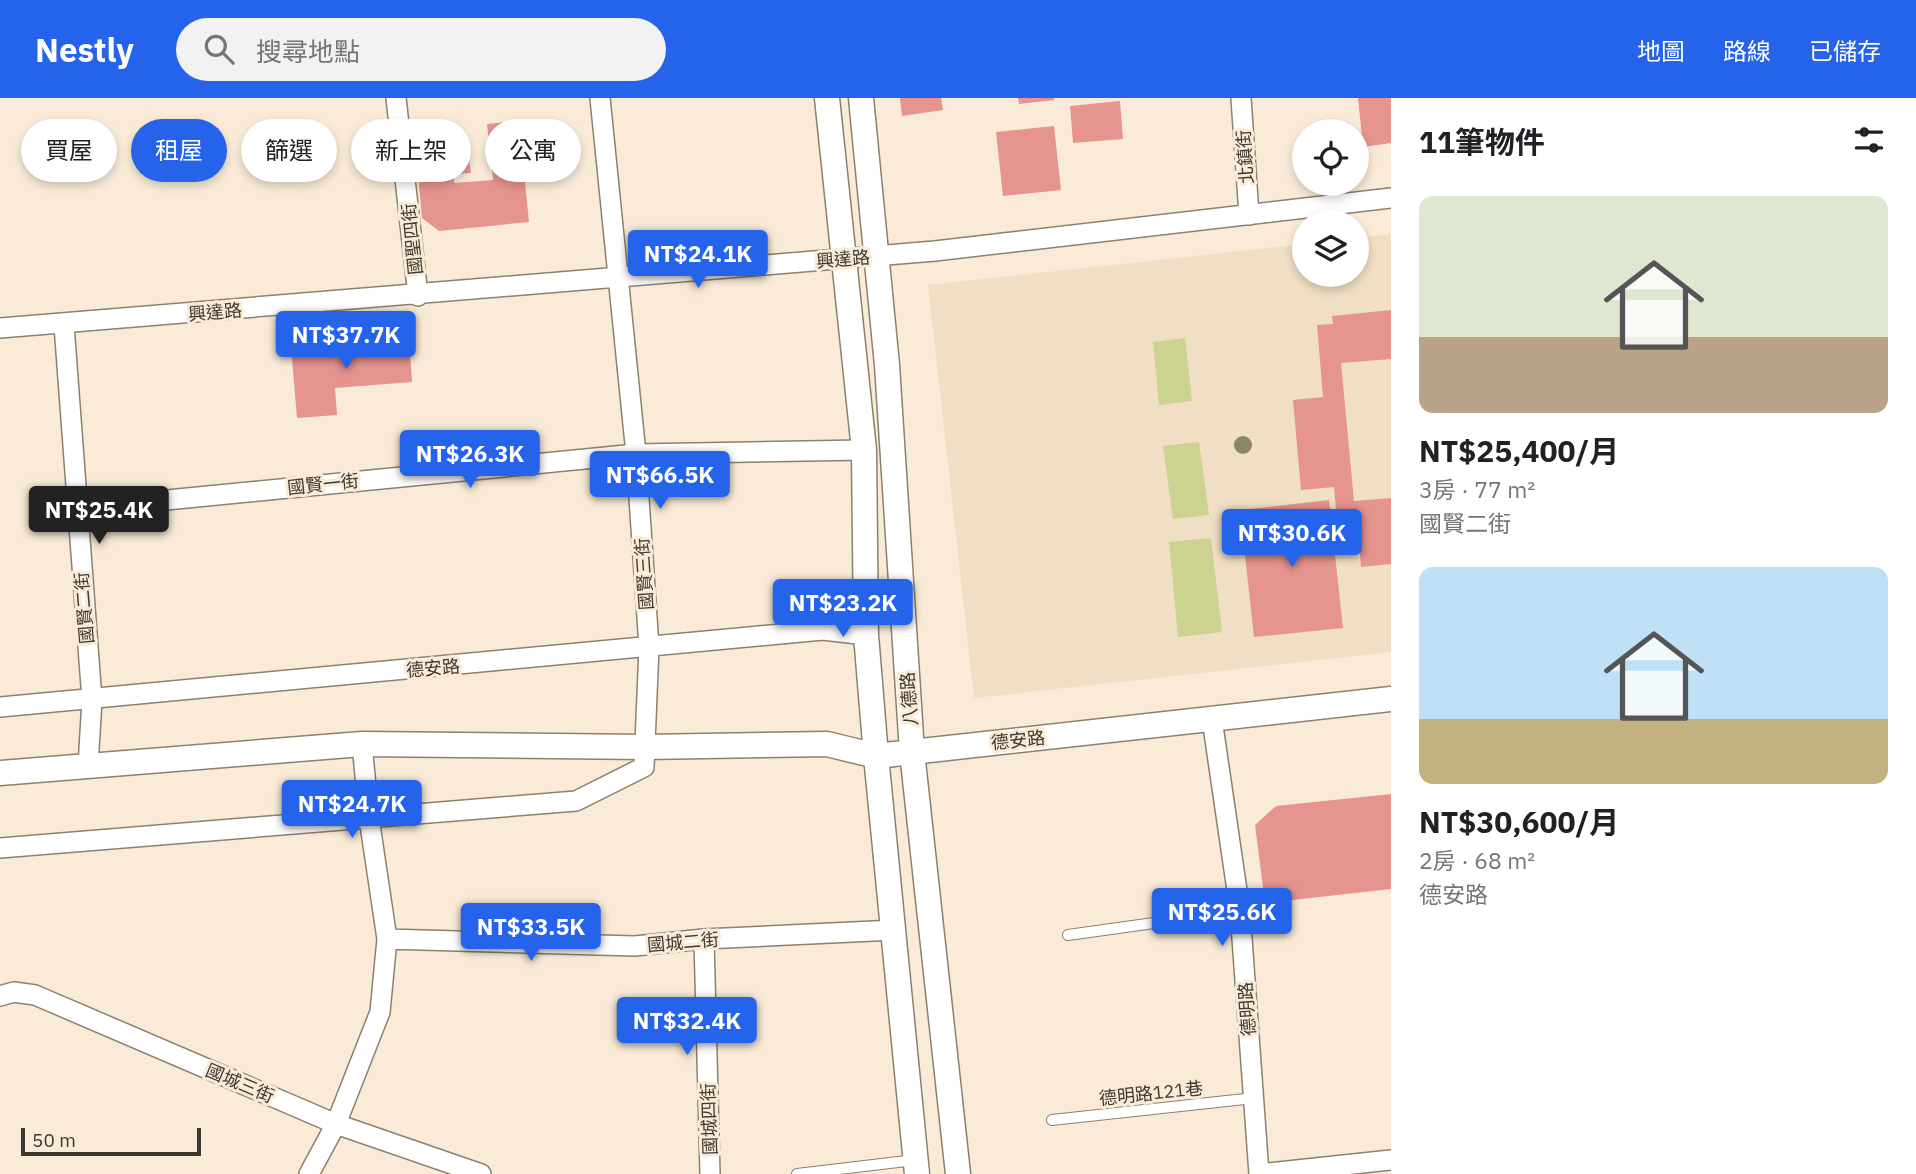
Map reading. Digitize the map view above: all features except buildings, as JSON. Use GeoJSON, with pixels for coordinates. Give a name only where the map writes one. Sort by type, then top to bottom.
{"type":"FeatureCollection","features":[{"type":"Feature","properties":{"kind":"street","name":"國聖四街"},"geometry":{"type":"LineString","coordinates":[[396,98],[418,296]]}},
{"type":"Feature","properties":{"kind":"street","name":"國賢三街"},"geometry":{"type":"LineString","coordinates":[[600,98],[636,454],[649,647],[645,747]]}},
{"type":"Feature","properties":{"kind":"street"},"geometry":{"type":"LineString","coordinates":[[827,98],[864,450],[866,635],[917,1167]]}},
{"type":"Feature","properties":{"kind":"street","name":"八德路"},"geometry":{"type":"LineString","coordinates":[[861,98],[887,365],[912,752],[958,1174]]}},
{"type":"Feature","properties":{"kind":"street","name":"北鎮街"},"geometry":{"type":"LineString","coordinates":[[1241,98],[1249,215]]}},
{"type":"Feature","properties":{"kind":"street","name":"興達路"},"geometry":{"type":"LineString","coordinates":[[0,328],[418,296],[618,276],[876,256],[1391,198]]}},
{"type":"Feature","properties":{"kind":"street","name":"國賢二街"},"geometry":{"type":"LineString","coordinates":[[64,325],[75,509],[92,700],[88,766]]}},
{"type":"Feature","properties":{"kind":"street","name":"國賢一街"},"geometry":{"type":"LineString","coordinates":[[75,509],[636,454],[864,450]]}},
{"type":"Feature","properties":{"kind":"street","name":"德安路"},"geometry":{"type":"LineString","coordinates":[[0,707],[823,630],[866,635]]}},
{"type":"Feature","properties":{"kind":"street","name":"德安路"},"geometry":{"type":"LineString","coordinates":[[0,773],[362,744],[645,747],[827,744],[876,756],[1391,699]]}},
{"type":"Feature","properties":{"kind":"street","name":"德明路"},"geometry":{"type":"LineString","coordinates":[[1212,719],[1240,911],[1259,1174]]}},
{"type":"Feature","properties":{"kind":"street"},"geometry":{"type":"LineString","coordinates":[[309,1174],[336,1124],[380,1012],[387,939],[369,818],[362,744]]}},
{"type":"Feature","properties":{"kind":"street"},"geometry":{"type":"LineString","coordinates":[[0,848],[576,800],[644,767],[645,747]]}},
{"type":"Feature","properties":{"kind":"street","name":"國城二街"},"geometry":{"type":"LineString","coordinates":[[387,939],[635,946],[704,939],[895,930]]}},
{"type":"Feature","properties":{"kind":"street","name":"國城四街"},"geometry":{"type":"LineString","coordinates":[[704,939],[710,1174]]}},
{"type":"Feature","properties":{"kind":"street","name":"國城三街"},"geometry":{"type":"LineString","coordinates":[[0,996],[14,992],[35,995],[336,1124],[481,1174]]}},
{"type":"Feature","properties":{"kind":"street"},"geometry":{"type":"LineString","coordinates":[[1259,1174],[1391,1160]]}},
{"type":"Feature","properties":{"kind":"lane"},"geometry":{"type":"LineString","coordinates":[[1069,935],[1240,911]]}},
{"type":"Feature","properties":{"kind":"lane","name":"德明路121巷"},"geometry":{"type":"LineString","coordinates":[[1052,1120],[1254,1098]]}},
{"type":"Feature","properties":{"kind":"lane"},"geometry":{"type":"LineString","coordinates":[[797,1174],[917,1167]]}},
{"type":"Feature","properties":{"kind":"shaded area"},"geometry":{"type":"Polygon","coordinates":[[[1391,234],[1391,652],[974,698],[928,285],[1292,245],[1292,287],[1369,287],[1369,237],[1391,234]]]}},
{"type":"Feature","properties":{"kind":"green space"},"geometry":{"type":"Polygon","coordinates":[[[1185,338],[1192,401],[1159,405],[1153,342],[1185,338]]]}},
{"type":"Feature","properties":{"kind":"green space"},"geometry":{"type":"Polygon","coordinates":[[[1199,442],[1209,515],[1173,519],[1163,446],[1199,442]]]}},
{"type":"Feature","properties":{"kind":"green space"},"geometry":{"type":"Polygon","coordinates":[[[1211,538],[1222,632],[1178,637],[1169,542],[1211,538]]]}}]}
